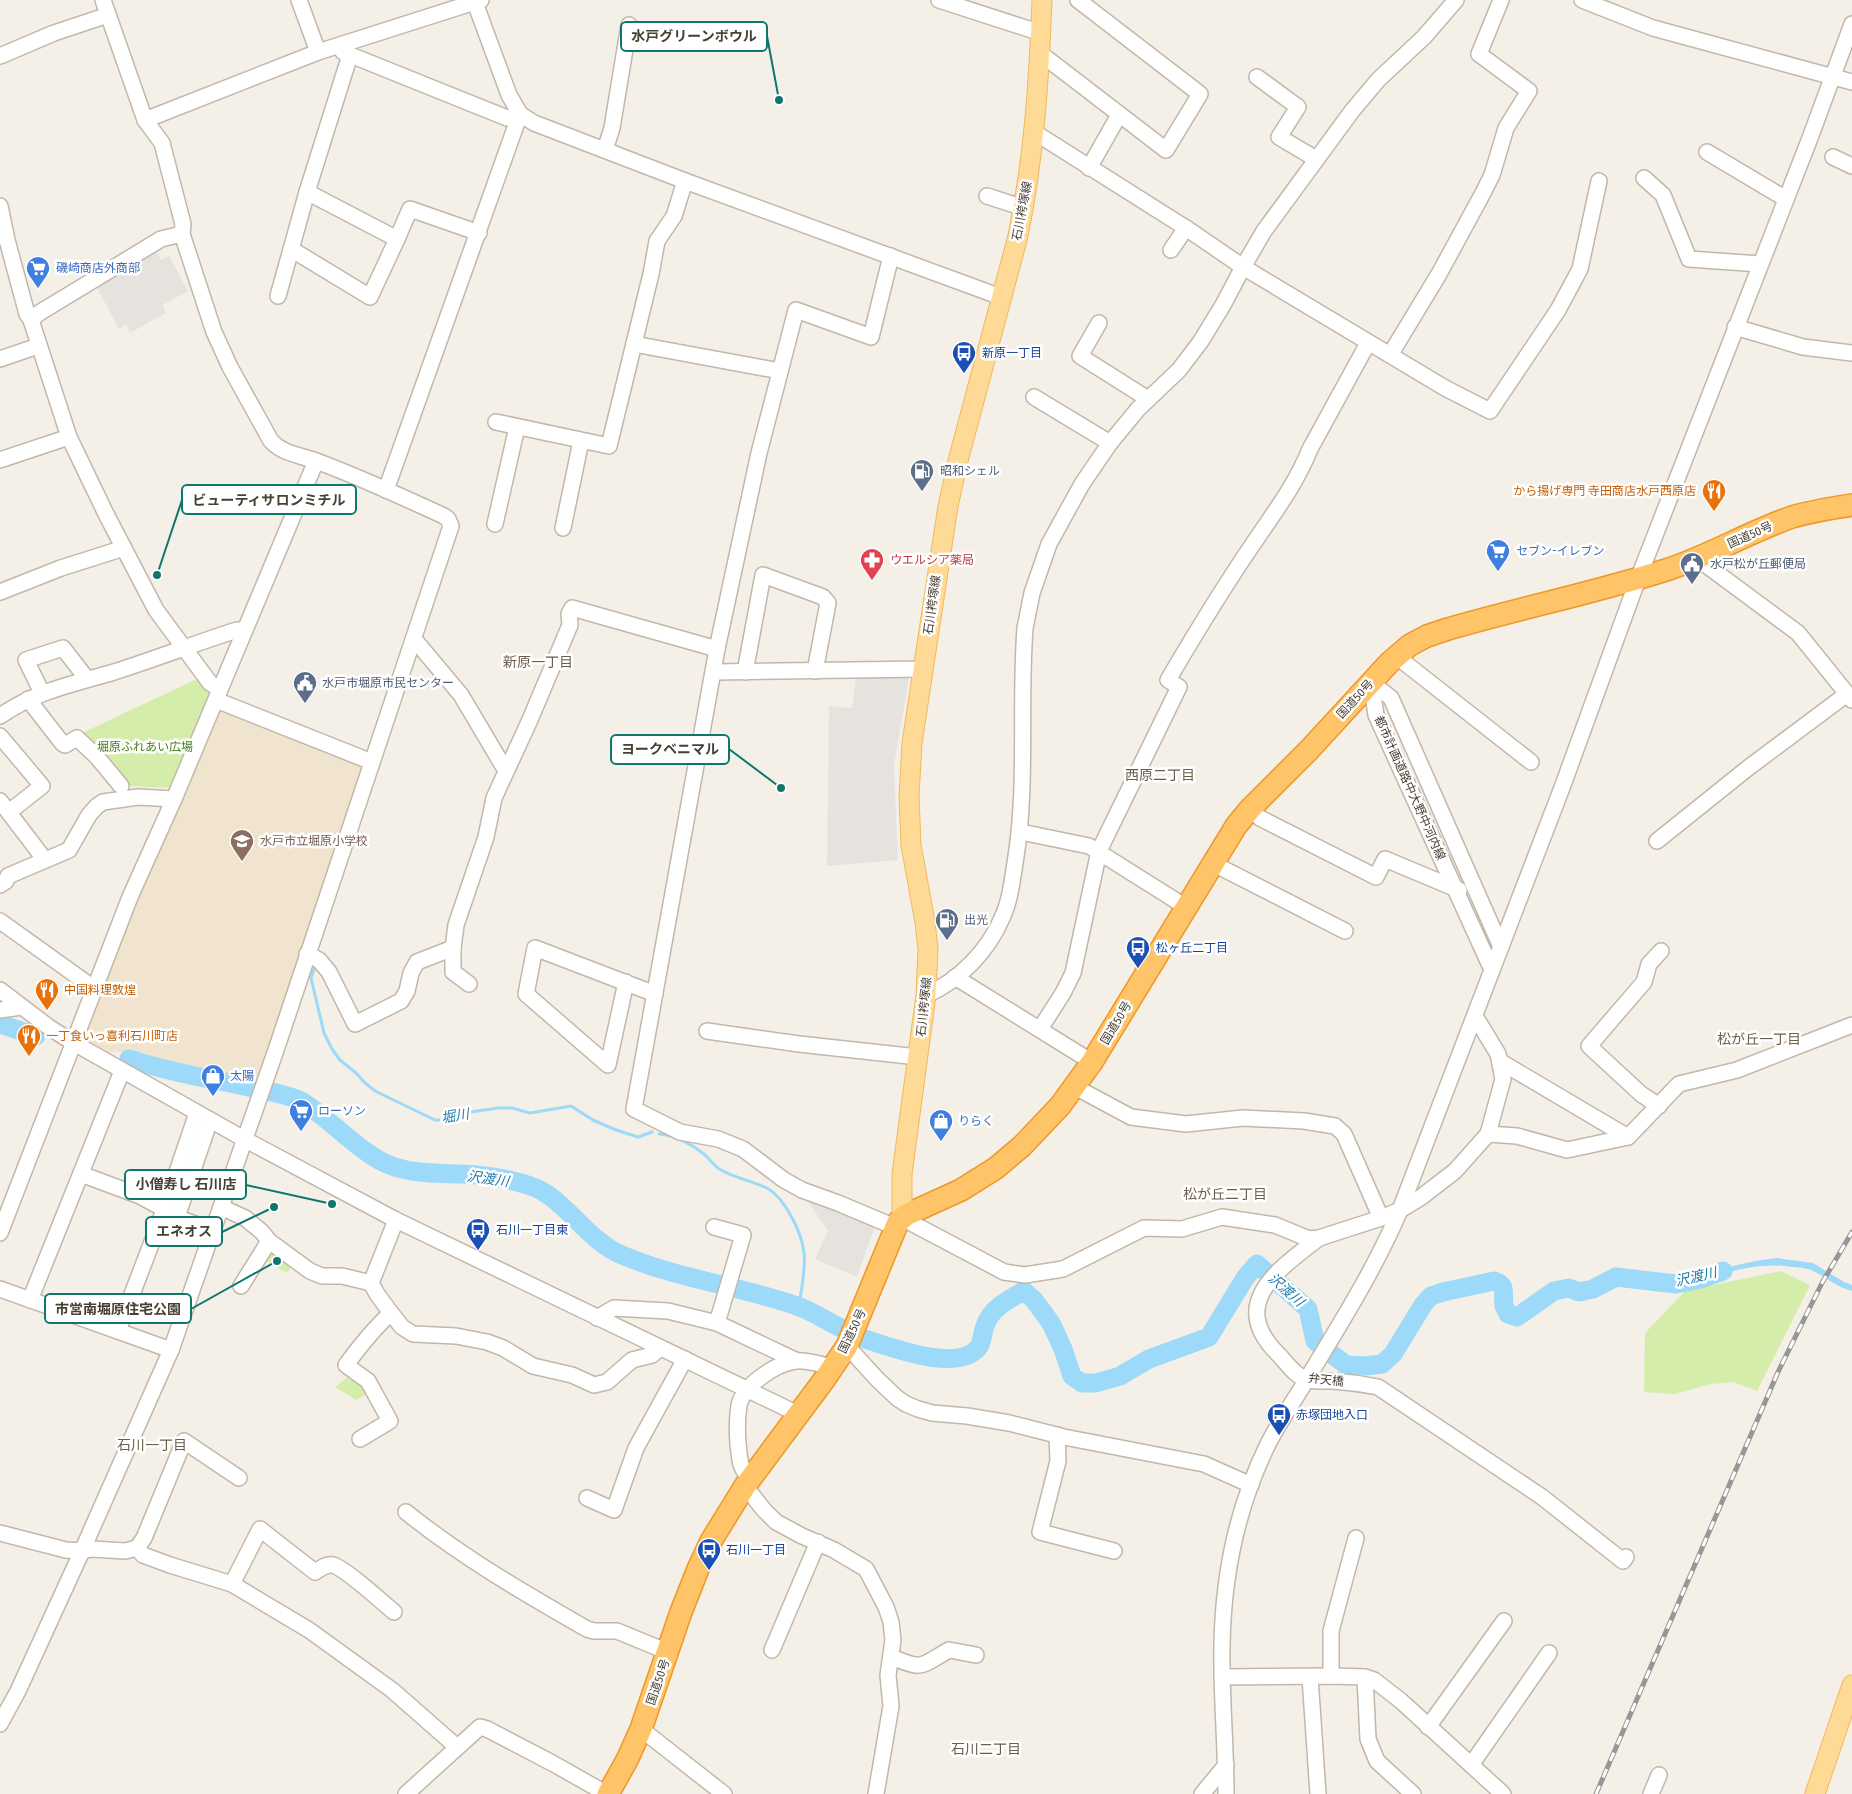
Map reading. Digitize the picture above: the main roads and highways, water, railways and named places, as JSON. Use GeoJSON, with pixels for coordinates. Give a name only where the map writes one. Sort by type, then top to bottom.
{"type":"FeatureCollection","features":[{"type":"Feature","properties":{"kind":"highway","name":"国道50号"},"geometry":{"type":"LineString","coordinates":[[608,1794],[627,1760],[641,1729],[698,1569],[720,1524],[747,1483],[833,1368],[855,1328],[899,1222],[961,1190],[996,1168],[1038,1129],[1075,1087],[1236,826],[1371,682],[1399,654],[1419,641],[1448,629],[1638,579],[1698,559],[1792,517],[1809,512],[1852,505]]}},
{"type":"Feature","properties":{"kind":"main road","name":"石川袴塚線"},"geometry":{"type":"LineString","coordinates":[[899,1222],[902,1174],[926,995],[928,949],[911,845],[909,796],[912,743],[948,506],[1024,208],[1034,132],[1041,54],[1042,0]]}},
{"type":"Feature","properties":{"kind":"main road"},"geometry":{"type":"LineString","coordinates":[[1815,1794],[1852,1685]]}},
{"type":"Feature","properties":{"kind":"water"},"geometry":{"type":"Polygon","coordinates":[[[1777,1258],[1813,1263],[1852,1285],[1852,1291],[1811,1270],[1780,1266],[1746,1268],[1701,1282],[1700,1277],[1719,1270],[1777,1258]]]}},
{"type":"Feature","properties":{"kind":"waterway","name":"堀川"},"geometry":{"type":"LineString","coordinates":[[316,964],[311,978],[324,1033],[340,1060],[375,1091],[435,1120],[498,1108],[512,1108],[530,1113],[571,1106],[593,1120],[616,1130],[638,1137],[652,1132]]}},
{"type":"Feature","properties":{"kind":"waterway","name":"沢渡川"},"geometry":{"type":"LineString","coordinates":[[0,1024],[36,1036]]}},
{"type":"Feature","properties":{"kind":"waterway","name":"沢渡川"},"geometry":{"type":"LineString","coordinates":[[129,1059],[168,1070],[267,1091],[299,1100],[307,1104],[352,1141],[379,1160],[405,1170],[489,1176],[536,1188],[558,1202],[599,1241],[622,1255],[665,1270],[797,1306],[839,1327]]}},
{"type":"Feature","properties":{"kind":"waterway","name":"堀川"},"geometry":{"type":"LineString","coordinates":[[659,1134],[677,1138],[694,1147],[704,1154],[716,1167],[767,1188],[780,1200],[796,1226],[803,1245],[804,1266],[799,1307]]}},
{"type":"Feature","properties":{"kind":"waterway","name":"沢渡川"},"geometry":{"type":"LineString","coordinates":[[865,1339],[923,1356],[955,1358],[968,1355],[980,1346],[987,1320],[991,1314],[1012,1297],[1024,1291],[1034,1300],[1051,1323],[1063,1349],[1072,1376],[1082,1383],[1096,1383],[1120,1376],[1149,1359],[1209,1337],[1245,1278],[1257,1264],[1308,1309],[1315,1341],[1346,1365],[1365,1366],[1382,1364],[1393,1354],[1423,1305],[1431,1296],[1443,1292],[1494,1281],[1503,1288],[1504,1306],[1508,1314],[1517,1317],[1554,1291],[1569,1288],[1579,1292],[1593,1289],[1616,1277],[1676,1284],[1701,1279],[1723,1271]]}},
{"type":"Feature","properties":{"kind":"railway"},"geometry":{"type":"LineString","coordinates":[[1596,1794],[1778,1372],[1822,1283],[1852,1232]]}},
{"type":"Feature","properties":{"kind":"place","name":"水戸グリーンボウル"},"geometry":{"type":"Point","coordinates":[779,100]}},
{"type":"Feature","properties":{"kind":"place","name":"磯崎商店外商部"},"geometry":{"type":"Point","coordinates":[38,289]}},
{"type":"Feature","properties":{"kind":"place","name":"新原一丁目"},"geometry":{"type":"Point","coordinates":[964,374]}},
{"type":"Feature","properties":{"kind":"place","name":"昭和シェル"},"geometry":{"type":"Point","coordinates":[922,492]}},
{"type":"Feature","properties":{"kind":"place","name":"から揚げ専門 寺田商店水戸西原店"},"geometry":{"type":"Point","coordinates":[1714,512]}},
{"type":"Feature","properties":{"kind":"place","name":"セブン-イレブン"},"geometry":{"type":"Point","coordinates":[1498,572]}},
{"type":"Feature","properties":{"kind":"place","name":"ビューティサロンミチル"},"geometry":{"type":"Point","coordinates":[157,575]}},
{"type":"Feature","properties":{"kind":"place","name":"ウエルシア薬局"},"geometry":{"type":"Point","coordinates":[872,581]}},
{"type":"Feature","properties":{"kind":"place","name":"水戸松が丘郵便局"},"geometry":{"type":"Point","coordinates":[1692,585]}},
{"type":"Feature","properties":{"kind":"place","name":"水戸市堀原市民センター"},"geometry":{"type":"Point","coordinates":[305,704]}},
{"type":"Feature","properties":{"kind":"place","name":"ヨークベニマル"},"geometry":{"type":"Point","coordinates":[781,788]}},
{"type":"Feature","properties":{"kind":"place","name":"水戸市立堀原小学校"},"geometry":{"type":"Point","coordinates":[242,862]}},
{"type":"Feature","properties":{"kind":"place","name":"出光"},"geometry":{"type":"Point","coordinates":[947,941]}},
{"type":"Feature","properties":{"kind":"place","name":"松ヶ丘二丁目"},"geometry":{"type":"Point","coordinates":[1138,969]}},
{"type":"Feature","properties":{"kind":"place","name":"中国料理敦煌"},"geometry":{"type":"Point","coordinates":[47,1011]}},
{"type":"Feature","properties":{"kind":"place","name":"一丁食いっ喜利石川町店"},"geometry":{"type":"Point","coordinates":[29,1057]}},
{"type":"Feature","properties":{"kind":"place","name":"太陽"},"geometry":{"type":"Point","coordinates":[213,1097]}},
{"type":"Feature","properties":{"kind":"place","name":"ローソン"},"geometry":{"type":"Point","coordinates":[301,1132]}},
{"type":"Feature","properties":{"kind":"place","name":"りらく"},"geometry":{"type":"Point","coordinates":[941,1142]}},
{"type":"Feature","properties":{"kind":"place","name":"小僧寿し 石川店"},"geometry":{"type":"Point","coordinates":[332,1204]}},
{"type":"Feature","properties":{"kind":"place","name":"エネオス"},"geometry":{"type":"Point","coordinates":[274,1207]}},
{"type":"Feature","properties":{"kind":"place","name":"石川一丁目東"},"geometry":{"type":"Point","coordinates":[478,1251]}},
{"type":"Feature","properties":{"kind":"place","name":"市営南堀原住宅公園"},"geometry":{"type":"Point","coordinates":[277,1261]}},
{"type":"Feature","properties":{"kind":"place","name":"赤塚団地入口"},"geometry":{"type":"Point","coordinates":[1279,1436]}},
{"type":"Feature","properties":{"kind":"place","name":"石川一丁目"},"geometry":{"type":"Point","coordinates":[709,1571]}},
{"type":"Feature","properties":{"kind":"district","name":"新原一丁目"},"geometry":{"type":"Point","coordinates":[538,662]}},
{"type":"Feature","properties":{"kind":"district","name":"西原二丁目"},"geometry":{"type":"Point","coordinates":[1160,775]}},
{"type":"Feature","properties":{"kind":"district","name":"松が丘一丁目"},"geometry":{"type":"Point","coordinates":[1759,1039]}},
{"type":"Feature","properties":{"kind":"district","name":"松が丘二丁目"},"geometry":{"type":"Point","coordinates":[1225,1194]}},
{"type":"Feature","properties":{"kind":"district","name":"石川一丁目"},"geometry":{"type":"Point","coordinates":[152,1445]}},
{"type":"Feature","properties":{"kind":"district","name":"石川二丁目"},"geometry":{"type":"Point","coordinates":[986,1749]}},
{"type":"Feature","properties":{"kind":"park label","name":"堀原ふれあい広場"},"geometry":{"type":"Point","coordinates":[145,747]}}]}
